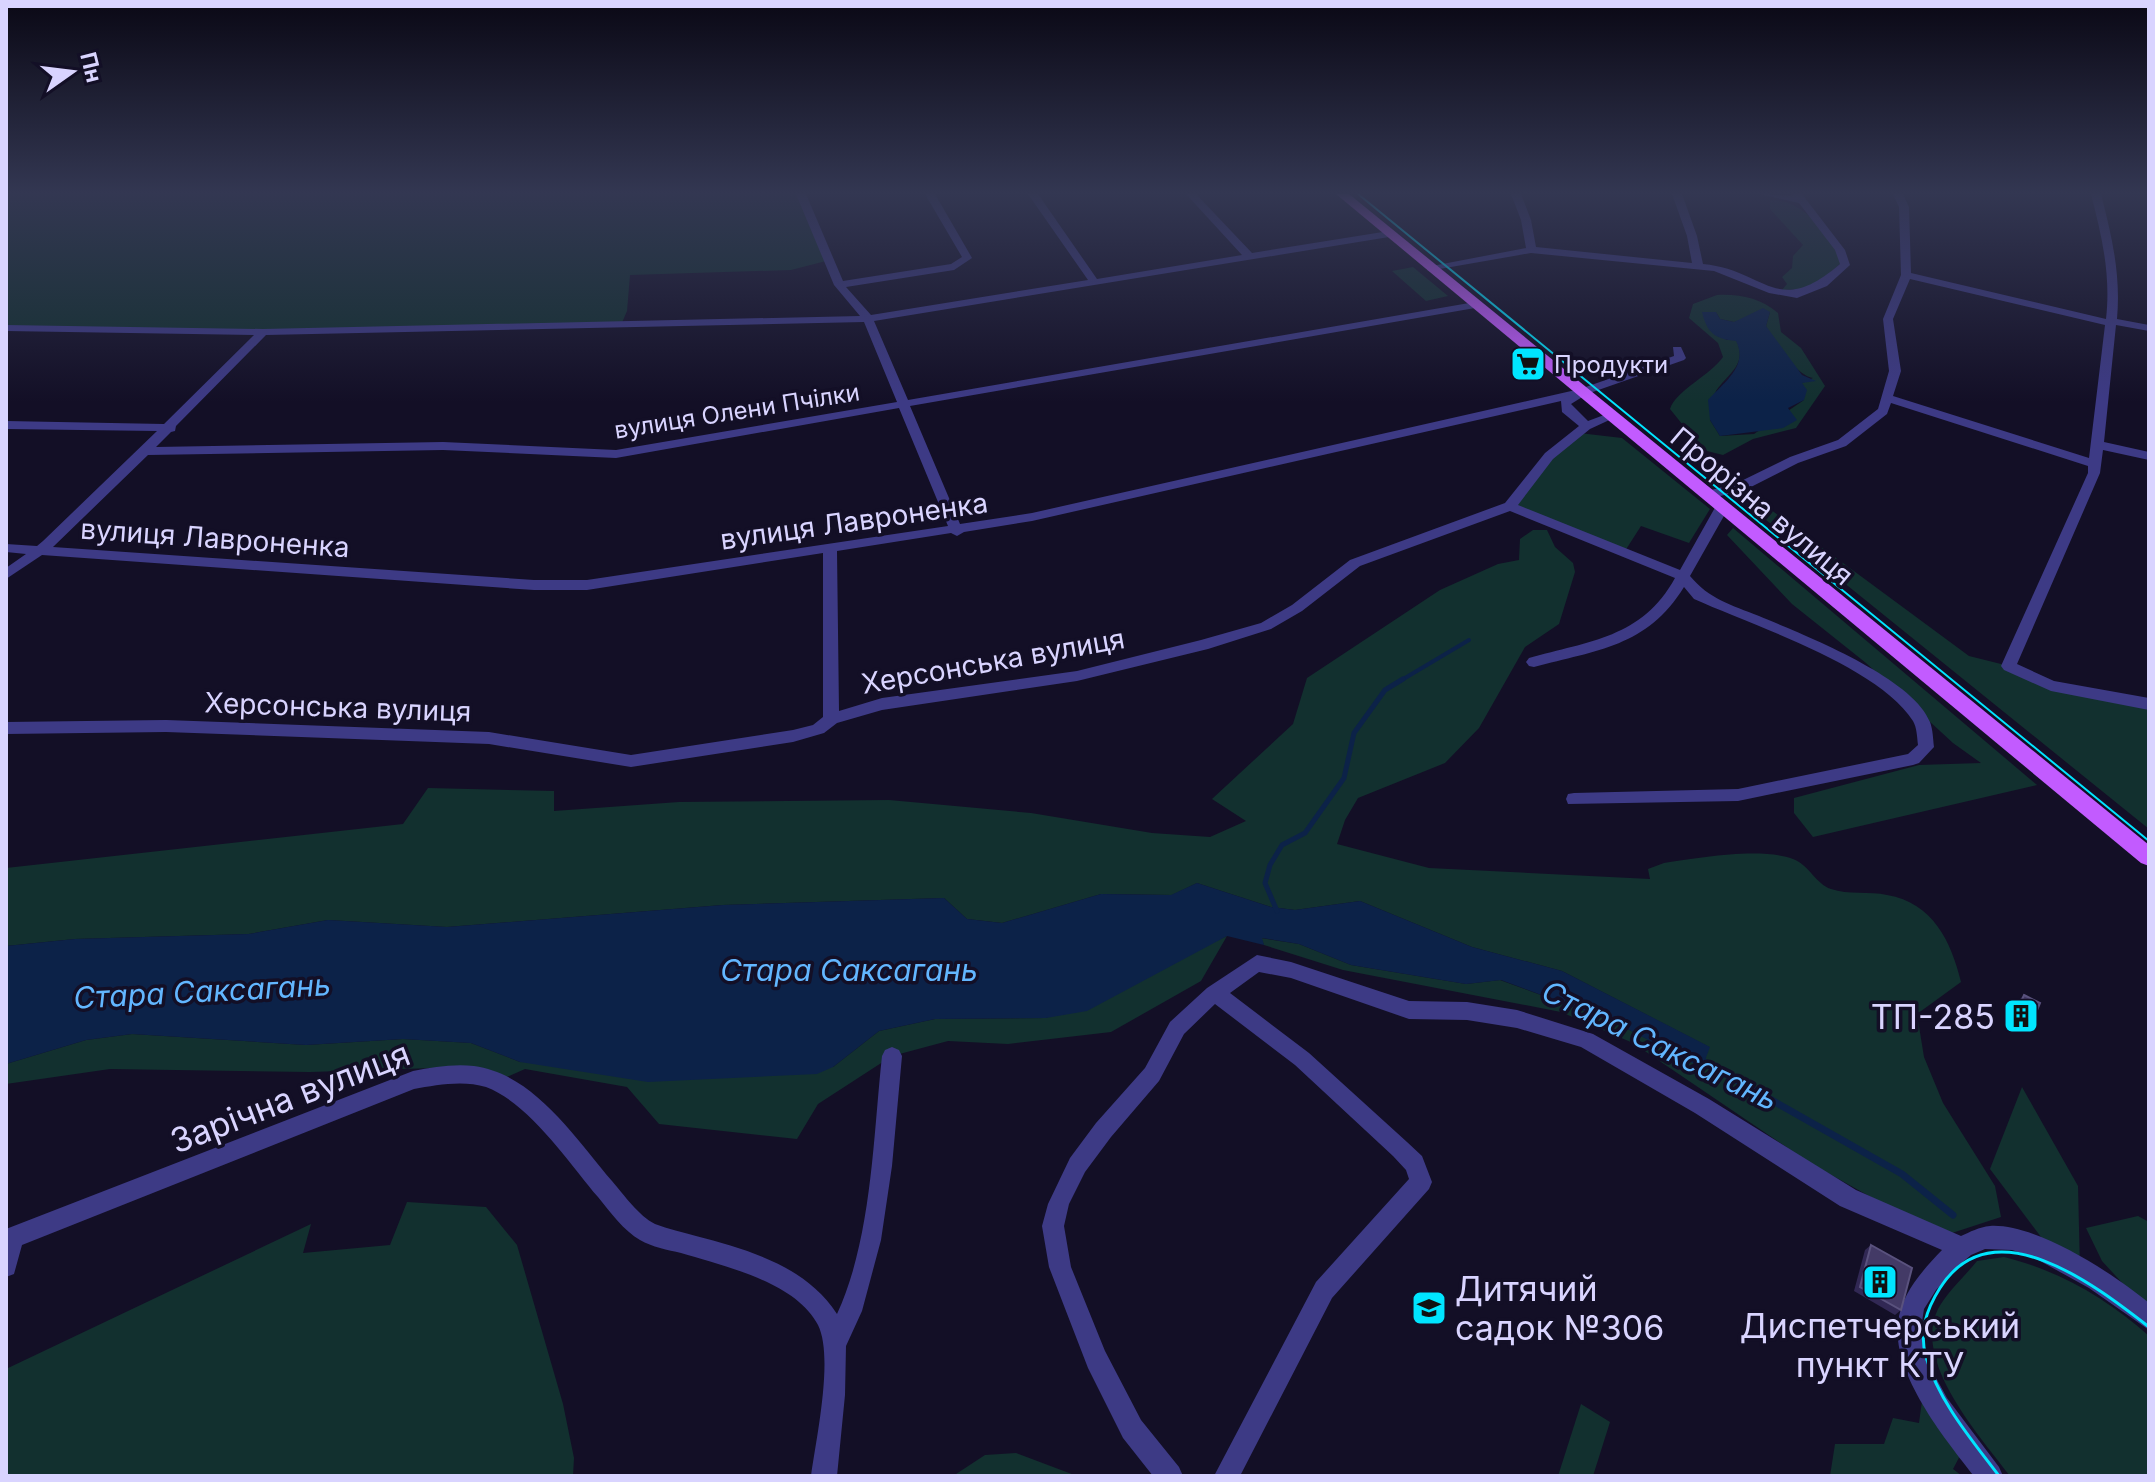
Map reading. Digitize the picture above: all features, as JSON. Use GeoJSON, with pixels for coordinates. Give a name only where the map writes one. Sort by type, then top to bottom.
{"type":"FeatureCollection","features":[{"type":"Feature","properties":{"kind":"main road","name":"Прорізна вулиця"},"geometry":{"type":"LineString","coordinates":[[1425,263],[2149,857]]}},
{"type":"Feature","properties":{"kind":"street"},"geometry":{"type":"LineString","coordinates":[[830,263],[839,285],[868,319],[957,532]]}},
{"type":"Feature","properties":{"kind":"street"},"geometry":{"type":"LineString","coordinates":[[839,285],[962,263]]}},
{"type":"Feature","properties":{"kind":"street"},"geometry":{"type":"LineString","coordinates":[[1081,263],[1094,282]]}},
{"type":"Feature","properties":{"kind":"street"},"geometry":{"type":"LineString","coordinates":[[6,328],[263,332],[868,319],[1206,263]]}},
{"type":"Feature","properties":{"kind":"street"},"geometry":{"type":"LineString","coordinates":[[1432,269],[1462,263]]}},
{"type":"Feature","properties":{"kind":"street"},"geometry":{"type":"LineString","coordinates":[[1668,263],[1727,271],[1773,291],[1792,295],[1810,292],[1823,284],[1843,270],[1844,263]]}},
{"type":"Feature","properties":{"kind":"street"},"geometry":{"type":"LineString","coordinates":[[1708,495],[1740,487],[1794,460],[1842,443],[1883,411],[1895,371],[1888,319],[1906,275],[1905,263]]}},
{"type":"Feature","properties":{"kind":"street"},"geometry":{"type":"LineString","coordinates":[[2112,263],[2110,322],[2098,445],[2089,488],[2009,666],[2051,686],[2149,704]]}},
{"type":"Feature","properties":{"kind":"street"},"geometry":{"type":"LineString","coordinates":[[1906,275],[2110,322],[2149,328]]}},
{"type":"Feature","properties":{"kind":"street","name":"вулиця Олени Пчілки"},"geometry":{"type":"LineString","coordinates":[[147,451],[456,446],[616,454],[1475,305]]}},
{"type":"Feature","properties":{"kind":"street"},"geometry":{"type":"LineString","coordinates":[[6,575],[39,550],[147,451],[263,332]]}},
{"type":"Feature","properties":{"kind":"street","name":"вулиця Лавроненка"},"geometry":{"type":"LineString","coordinates":[[6,548],[564,586],[957,532],[1183,484],[1583,392],[1680,358],[1677,349]]}},
{"type":"Feature","properties":{"kind":"street"},"geometry":{"type":"LineString","coordinates":[[1583,392],[1565,403],[1566,409],[1586,426]]}},
{"type":"Feature","properties":{"kind":"street"},"geometry":{"type":"LineString","coordinates":[[1888,398],[2095,464]]}},
{"type":"Feature","properties":{"kind":"street"},"geometry":{"type":"LineString","coordinates":[[1574,799],[1738,795],[1913,759],[1926,747],[1928,739],[1923,721],[1870,674],[1827,649],[1699,596],[1683,576],[1510,506],[1549,456],[1586,426],[1612,416]]}},
{"type":"Feature","properties":{"kind":"street"},"geometry":{"type":"LineString","coordinates":[[6,425],[171,428]]}},
{"type":"Feature","properties":{"kind":"street"},"geometry":{"type":"LineString","coordinates":[[2098,445],[2149,456]]}},
{"type":"Feature","properties":{"kind":"street","name":"Херсонська вулиця"},"geometry":{"type":"LineString","coordinates":[[6,728],[166,726],[489,738],[631,761],[793,736],[818,729],[831,719],[905,699],[1077,676],[1238,636],[1266,626],[1297,608],[1355,563],[1510,506]]}},
{"type":"Feature","properties":{"kind":"street"},"geometry":{"type":"LineString","coordinates":[[1534,662],[1640,627],[1663,607],[1722,507]]}},
{"type":"Feature","properties":{"kind":"street"},"geometry":{"type":"LineString","coordinates":[[830,549],[831,719]]}},
{"type":"Feature","properties":{"kind":"street"},"geometry":{"type":"LineString","coordinates":[[1170,1476],[1132,1431],[1101,1371],[1059,1261],[1053,1227],[1065,1189],[1100,1130],[1150,1078],[1168,1051],[1179,1025],[1218,995],[1233,978],[1257,963],[1291,970],[1409,1010],[1467,1011],[1547,1025],[1586,1040],[1702,1106],[1848,1198],[1960,1247]]}},
{"type":"Feature","properties":{"kind":"street"},"geometry":{"type":"LineString","coordinates":[[1218,995],[1302,1059],[1400,1149],[1414,1163],[1421,1182],[1324,1290],[1227,1476]]}},
{"type":"Feature","properties":{"kind":"street","name":"Зарічна вулиця"},"geometry":{"type":"LineString","coordinates":[[824,1476],[835,1344],[852,1312],[872,1234],[892,1056]]}},
{"type":"Feature","properties":{"kind":"street","name":"Зарічна вулиця"},"geometry":{"type":"LineString","coordinates":[[9,1239],[397,1085],[428,1077],[465,1075],[492,1080],[509,1089],[561,1138],[628,1217],[647,1232],[787,1277],[821,1306],[835,1344]]}},
{"type":"Feature","properties":{"kind":"street"},"geometry":{"type":"LineString","coordinates":[[1990,1476],[1952,1426],[1919,1369],[1909,1329],[1918,1296],[1960,1247],[1994,1237],[2030,1246],[2100,1281],[2149,1318]]}},
{"type":"Feature","properties":{"kind":"street"},"geometry":{"type":"LineString","coordinates":[[6,1266],[9,1239]]}},
{"type":"Feature","properties":{"kind":"green space"},"geometry":{"type":"Polygon","coordinates":[[[6,263],[818,263],[791,270],[630,275],[627,311],[621,325],[263,332],[6,328],[6,263]]]}},
{"type":"Feature","properties":{"kind":"green space"},"geometry":{"type":"Polygon","coordinates":[[[1792,263],[1841,263],[1811,289],[1782,290],[1787,284],[1782,277],[1792,268],[1792,263]]]}},
{"type":"Feature","properties":{"kind":"green space"},"geometry":{"type":"Polygon","coordinates":[[[1413,267],[1448,296],[1426,301],[1392,271],[1413,267]]]}},
{"type":"Feature","properties":{"kind":"green space"},"geometry":{"type":"Polygon","coordinates":[[[1717,295],[1734,295],[1757,300],[1778,313],[1781,332],[1801,348],[1825,386],[1796,428],[1753,439],[1723,455],[1703,450],[1670,409],[1679,395],[1723,357],[1718,343],[1689,318],[1693,304],[1717,295]],[[1716,312],[1726,340],[1736,340],[1740,357],[1734,370],[1715,393],[1710,420],[1720,436],[1754,434],[1804,400],[1801,383],[1813,378],[1799,371],[1774,340],[1766,326],[1770,312],[1734,322],[1720,319],[1716,312]]]}},
{"type":"Feature","properties":{"kind":"green space"},"geometry":{"type":"Polygon","coordinates":[[[1579,433],[1622,438],[1710,509],[1689,543],[1641,526],[1625,551],[1510,506],[1549,456],[1579,433]]]}},
{"type":"Feature","properties":{"kind":"green space"},"geometry":{"type":"Polygon","coordinates":[[[1734,488],[1763,504],[1969,656],[2009,666],[2051,686],[2149,704],[2149,829],[1729,490],[1734,488]]]}},
{"type":"Feature","properties":{"kind":"green space"},"geometry":{"type":"Polygon","coordinates":[[[1733,528],[2037,785],[1813,837],[1794,813],[1794,798],[1919,765],[1981,763],[1953,743],[1866,663],[1792,604],[1727,535],[1733,528]]]}},
{"type":"Feature","properties":{"kind":"green space"},"geometry":{"type":"Polygon","coordinates":[[[1533,530],[1547,530],[1555,547],[1573,563],[1575,572],[1559,624],[1525,647],[1479,728],[1445,763],[1358,798],[1345,820],[1337,844],[1429,868],[1650,879],[1648,869],[1664,863],[1764,854],[1799,862],[1831,889],[1887,895],[1917,906],[1938,926],[1952,952],[1961,982],[1917,1014],[1924,1057],[1943,1103],[1995,1186],[2001,1217],[1952,1233],[1878,1201],[1810,1163],[1633,1043],[1561,1012],[1343,970],[1264,945],[1261,938],[1299,944],[1351,965],[1466,984],[1500,980],[1614,1022],[1702,1067],[1709,1047],[1562,971],[1472,947],[1360,901],[1295,910],[1271,907],[1197,883],[1172,895],[1101,894],[1002,923],[967,919],[944,898],[723,905],[447,927],[328,920],[249,934],[75,939],[6,946],[6,868],[403,824],[428,788],[554,791],[554,811],[679,802],[889,800],[1031,813],[1152,833],[1210,837],[1246,821],[1212,799],[1293,724],[1307,678],[1440,590],[1498,564],[1519,560],[1520,539],[1533,530]]]}},
{"type":"Feature","properties":{"kind":"green space"},"geometry":{"type":"Polygon","coordinates":[[[1227,936],[1201,981],[1111,1032],[1008,1044],[948,1041],[892,1056],[818,1104],[797,1139],[659,1124],[627,1087],[525,1069],[493,1083],[434,1068],[310,1072],[110,1069],[6,1084],[6,1064],[86,1040],[132,1034],[306,1045],[403,1039],[471,1043],[520,1062],[833,1067],[879,1031],[935,1019],[1046,1018],[1227,936]]]}},
{"type":"Feature","properties":{"kind":"green space"},"geometry":{"type":"Polygon","coordinates":[[[2022,1087],[2078,1186],[2080,1270],[2056,1257],[1990,1169],[2022,1087]]]}},
{"type":"Feature","properties":{"kind":"green space"},"geometry":{"type":"Polygon","coordinates":[[[407,1202],[486,1207],[517,1245],[563,1404],[574,1458],[573,1476],[6,1476],[6,1369],[311,1224],[303,1253],[390,1245],[407,1202]]]}},
{"type":"Feature","properties":{"kind":"green space"},"geometry":{"type":"Polygon","coordinates":[[[2138,1216],[2149,1222],[2149,1312],[2102,1261],[2086,1228],[2138,1216]]]}},
{"type":"Feature","properties":{"kind":"green space"},"geometry":{"type":"Polygon","coordinates":[[[2004,1257],[2063,1278],[2099,1298],[2149,1336],[2149,1476],[2010,1476],[1967,1420],[1941,1375],[1932,1330],[1938,1309],[1977,1261],[2004,1257]]]}},
{"type":"Feature","properties":{"kind":"green space"},"geometry":{"type":"Polygon","coordinates":[[[1922,1401],[1963,1450],[1953,1469],[1962,1476],[1830,1476],[1835,1444],[1884,1444],[1893,1418],[1919,1423],[1922,1401]]]}},
{"type":"Feature","properties":{"kind":"green space"},"geometry":{"type":"Polygon","coordinates":[[[1581,1404],[1610,1422],[1593,1476],[1558,1476],[1581,1404]]]}},
{"type":"Feature","properties":{"kind":"green space"},"geometry":{"type":"Polygon","coordinates":[[[1016,1453],[1077,1476],[953,1476],[985,1455],[1016,1453]]]}},
{"type":"Feature","properties":{"kind":"water"},"geometry":{"type":"Polygon","coordinates":[[[1763,308],[1770,312],[1766,326],[1802,375],[1816,381],[1802,383],[1807,390],[1804,400],[1788,408],[1797,420],[1783,428],[1720,436],[1710,420],[1708,400],[1737,366],[1739,350],[1736,341],[1713,334],[1702,312],[1716,312],[1720,319],[1734,322],[1763,308]]]}},
{"type":"Feature","properties":{"kind":"water"},"geometry":{"type":"Polygon","coordinates":[[[1197,883],[1271,907],[1295,910],[1360,901],[1472,947],[1562,971],[1710,1047],[1702,1068],[1614,1022],[1501,980],[1466,984],[1351,965],[1299,944],[1262,938],[1264,945],[1227,936],[1087,1011],[1046,1018],[935,1019],[879,1031],[833,1067],[817,1074],[648,1082],[520,1062],[471,1043],[403,1039],[306,1045],[132,1034],[86,1040],[6,1064],[6,946],[75,939],[249,934],[328,920],[447,927],[723,905],[944,898],[967,919],[1002,923],[1101,894],[1171,895],[1197,883]]]}},
{"type":"Feature","properties":{"kind":"building"},"geometry":{"type":"Polygon","coordinates":[[[2024,995],[2040,1003],[2031,1025],[2015,1016],[2024,995]]]}},
{"type":"Feature","properties":{"kind":"building","name":"Диспетчерський пункт КТУ"},"geometry":{"type":"Polygon","coordinates":[[[1871,1245],[1912,1268],[1901,1310],[1860,1287],[1871,1245]]]}},
{"type":"Feature","properties":{"kind":"waterway"},"geometry":{"type":"LineString","coordinates":[[1400,681],[1469,640]]}},
{"type":"Feature","properties":{"kind":"waterway"},"geometry":{"type":"LineString","coordinates":[[1277,911],[1265,883],[1270,865],[1282,845],[1305,833],[1344,778],[1354,733],[1385,690],[1403,679]]}},
{"type":"Feature","properties":{"kind":"waterway","name":"Стара Саксагань"},"geometry":{"type":"LineString","coordinates":[[1699,1059],[1902,1174],[1953,1215]]}},
{"type":"Feature","properties":{"kind":"tram line"},"geometry":{"type":"LineString","coordinates":[[1443,263],[2149,841]]}},
{"type":"Feature","properties":{"kind":"tram line"},"geometry":{"type":"LineString","coordinates":[[1999,1476],[1939,1390],[1924,1348],[1925,1321],[1931,1305],[1940,1288],[1962,1264],[1988,1253],[2015,1253],[2044,1261],[2074,1275],[2149,1327]]}},
{"type":"Feature","properties":{"kind":"place","name":"Продукти"},"geometry":{"type":"Point","coordinates":[1528,364]}},
{"type":"Feature","properties":{"kind":"place","name":"ТП-285"},"geometry":{"type":"Point","coordinates":[2021,1016]}},
{"type":"Feature","properties":{"kind":"place","name":"Диспетчерський пункт КТУ"},"geometry":{"type":"Point","coordinates":[1880,1282]}},
{"type":"Feature","properties":{"kind":"place","name":"Дитячий садок №306"},"geometry":{"type":"Point","coordinates":[1429,1308]}}]}
